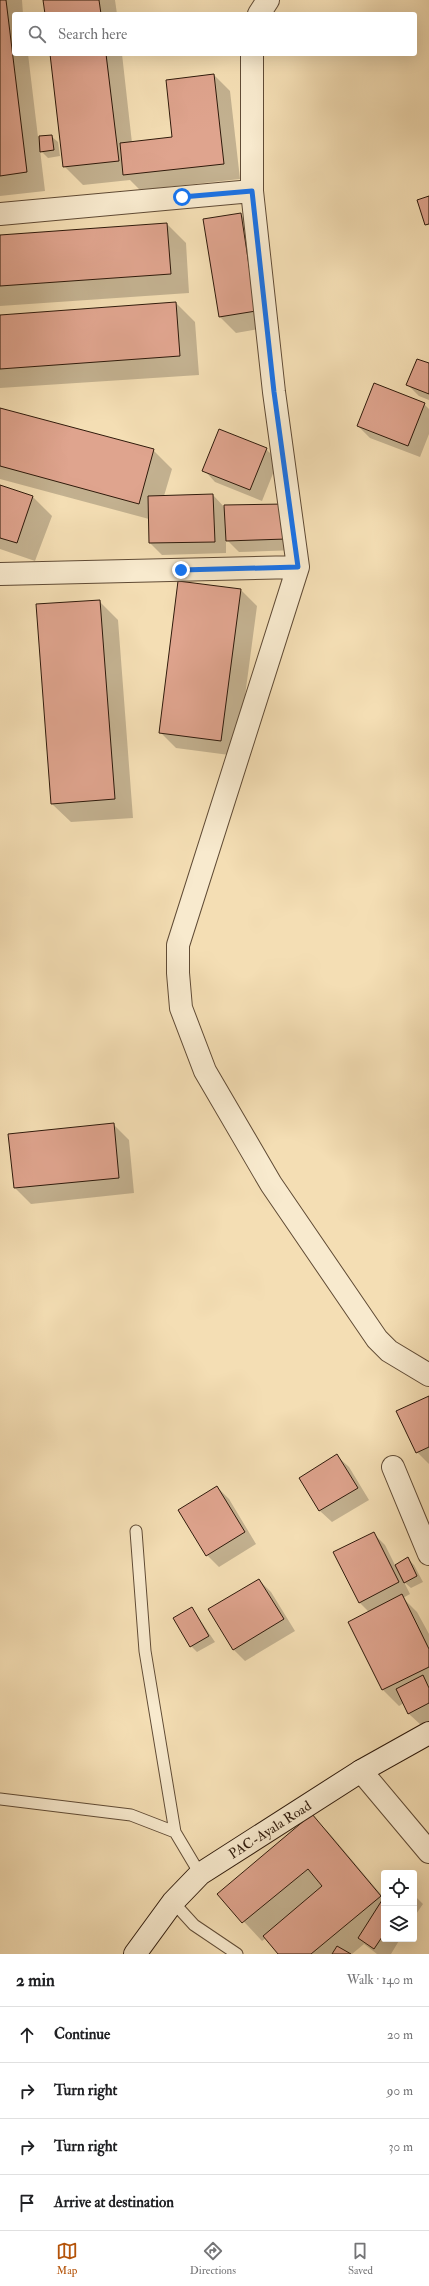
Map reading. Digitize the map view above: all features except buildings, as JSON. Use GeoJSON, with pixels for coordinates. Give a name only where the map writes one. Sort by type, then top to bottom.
{"type":"FeatureCollection","features":[{"type":"Feature","properties":{"kind":"street"},"geometry":{"type":"LineString","coordinates":[[260,12],[268,0]]}},
{"type":"Feature","properties":{"kind":"street"},"geometry":{"type":"LineString","coordinates":[[252,56],[252,191],[274,392],[298,567],[178,945],[178,973],[181,1008],[205,1071],[271,1184],[377,1339],[389,1351],[429,1375]]}},
{"type":"Feature","properties":{"kind":"street"},"geometry":{"type":"LineString","coordinates":[[0,214],[252,191]]}},
{"type":"Feature","properties":{"kind":"street"},"geometry":{"type":"LineString","coordinates":[[0,574],[298,567]]}},
{"type":"Feature","properties":{"kind":"street"},"geometry":{"type":"LineString","coordinates":[[393,1467],[429,1554]]}},
{"type":"Feature","properties":{"kind":"street","name":"PAC-Ayala Road"},"geometry":{"type":"LineString","coordinates":[[135,1954],[173,1902],[200,1874],[361,1771],[429,1733]]}},
{"type":"Feature","properties":{"kind":"street"},"geometry":{"type":"LineString","coordinates":[[361,1771],[429,1852]]}},
{"type":"Feature","properties":{"kind":"lane"},"geometry":{"type":"LineString","coordinates":[[136,1531],[145,1651],[175,1832],[200,1874]]}},
{"type":"Feature","properties":{"kind":"lane"},"geometry":{"type":"LineString","coordinates":[[0,1799],[131,1815],[175,1832]]}},
{"type":"Feature","properties":{"kind":"lane"},"geometry":{"type":"LineString","coordinates":[[173,1902],[194,1925],[237,1954]]}},
{"type":"Feature","properties":{"kind":"route"},"geometry":{"type":"LineString","coordinates":[[181,570],[298,567],[274,392],[252,191],[182,197]]}}]}
